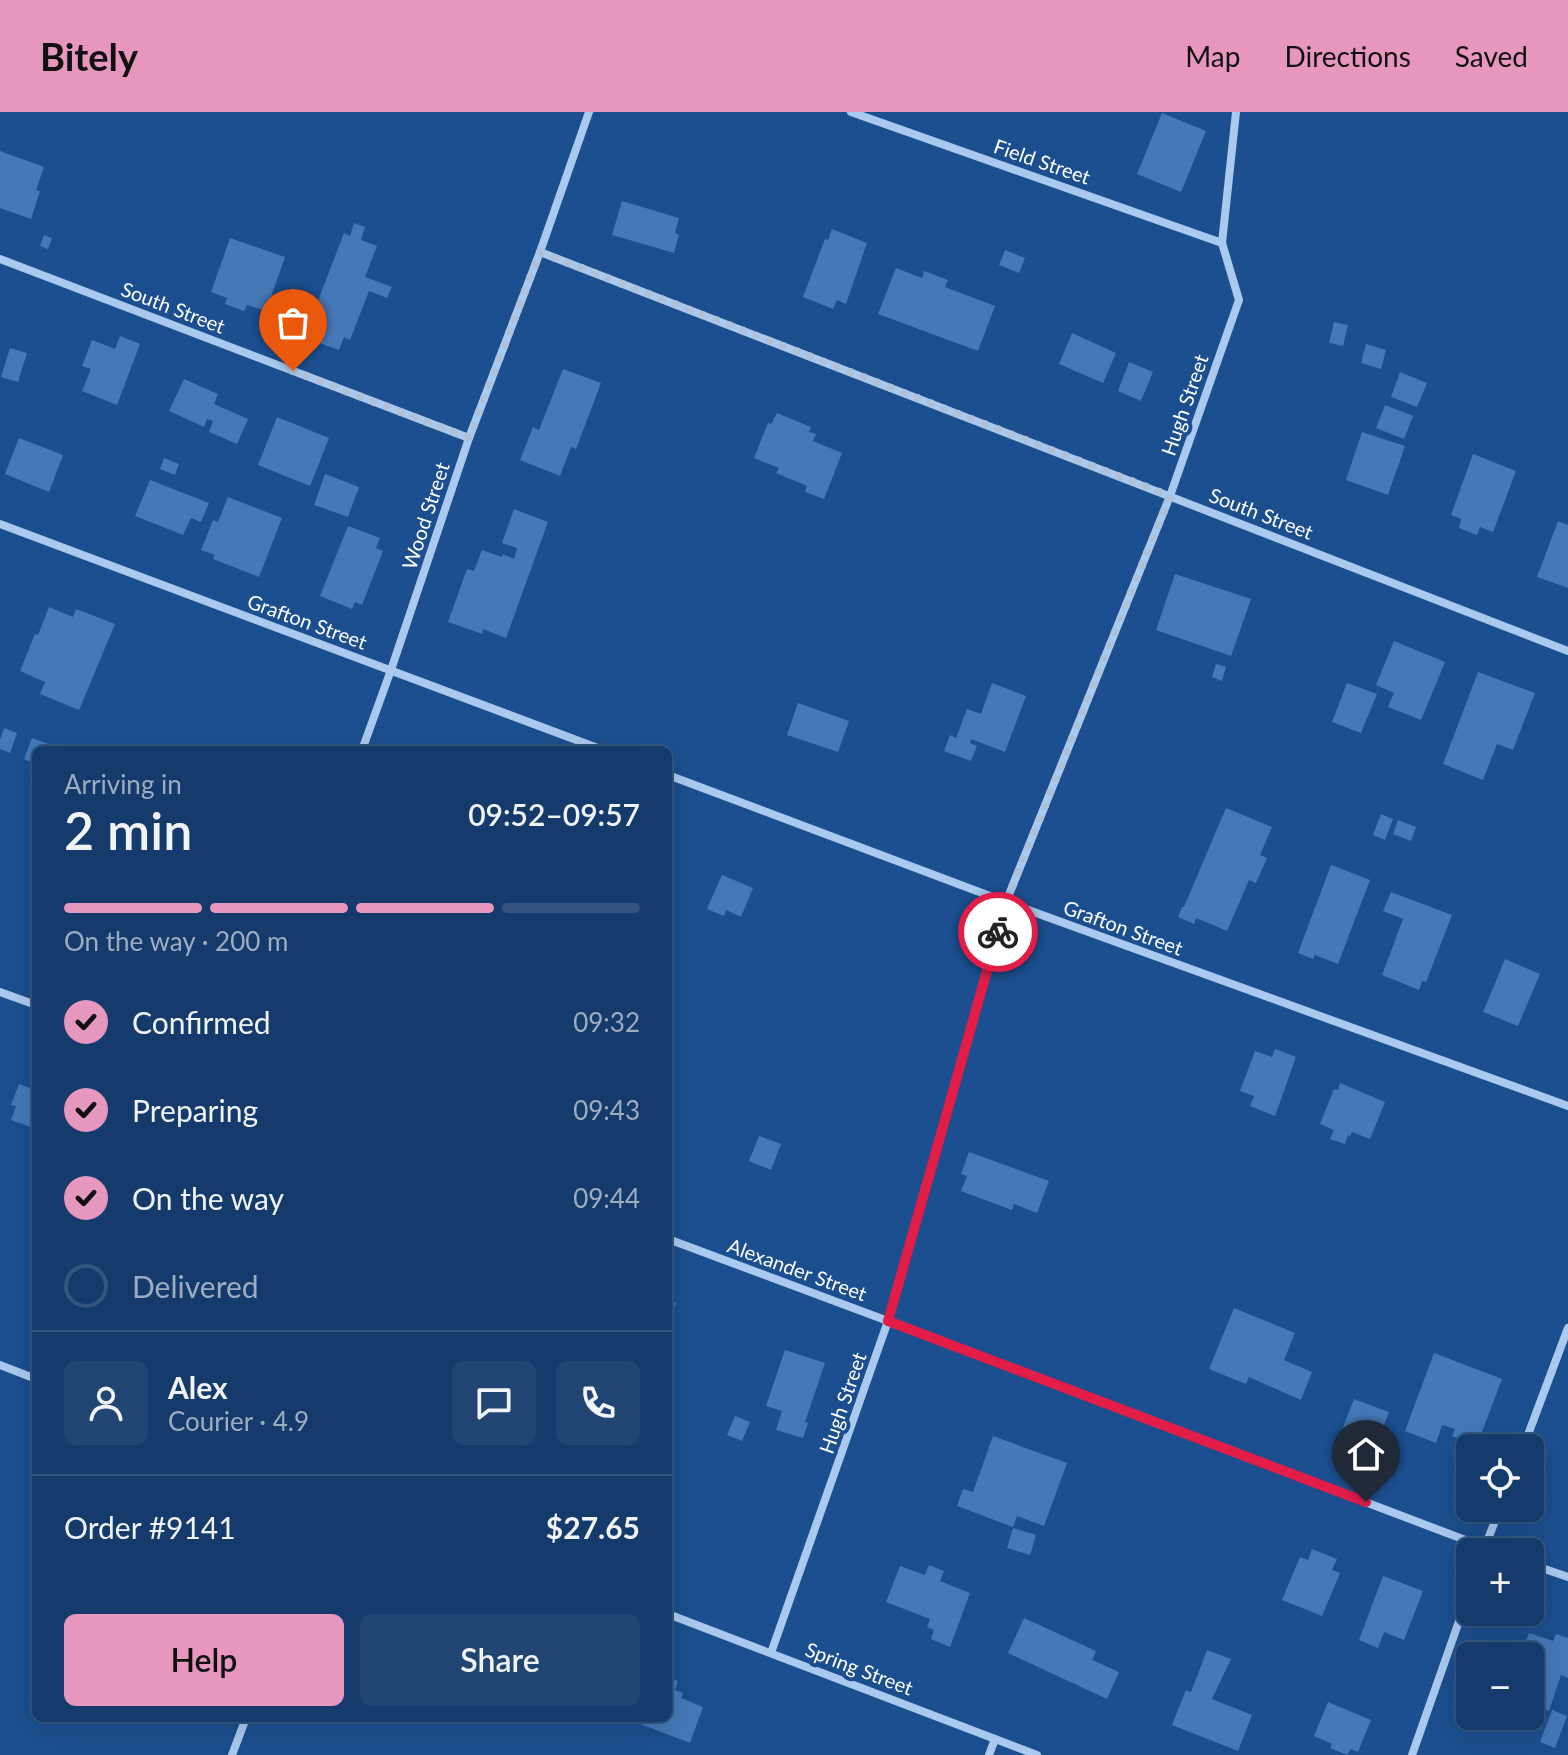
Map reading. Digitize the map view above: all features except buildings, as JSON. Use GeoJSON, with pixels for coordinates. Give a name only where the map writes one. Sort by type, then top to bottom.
{"type":"FeatureCollection","features":[{"type":"Feature","properties":{"kind":"street","name":"Wood Street"},"geometry":{"type":"LineString","coordinates":[[363,746],[469,438],[589,112]]}},
{"type":"Feature","properties":{"kind":"street","name":"Field Street"},"geometry":{"type":"LineString","coordinates":[[851,112],[1222,243]]}},
{"type":"Feature","properties":{"kind":"street","name":"Hugh Street"},"geometry":{"type":"LineString","coordinates":[[771,1653],[888,1321],[1006,902],[1170,496],[1239,300],[1222,243],[1236,112]]}},
{"type":"Feature","properties":{"kind":"street","name":"South Street"},"geometry":{"type":"LineString","coordinates":[[540,252],[1568,651]]}},
{"type":"Feature","properties":{"kind":"street","name":"South Street"},"geometry":{"type":"LineString","coordinates":[[0,259],[469,438]]}},
{"type":"Feature","properties":{"kind":"street","name":"Grafton Street"},"geometry":{"type":"LineString","coordinates":[[0,524],[592,746]]}},
{"type":"Feature","properties":{"kind":"street","name":"Grafton Street"},"geometry":{"type":"LineString","coordinates":[[672,777],[1006,902],[1568,1106]]}},
{"type":"Feature","properties":{"kind":"street"},"geometry":{"type":"LineString","coordinates":[[0,992],[32,1004]]}},
{"type":"Feature","properties":{"kind":"street","name":"Alexander Street"},"geometry":{"type":"LineString","coordinates":[[672,1240],[1456,1539]]}},
{"type":"Feature","properties":{"kind":"street"},"geometry":{"type":"LineString","coordinates":[[1528,1434],[1568,1328]]}},
{"type":"Feature","properties":{"kind":"street"},"geometry":{"type":"LineString","coordinates":[[0,1365],[32,1377]]}},
{"type":"Feature","properties":{"kind":"street"},"geometry":{"type":"LineString","coordinates":[[1544,1569],[1568,1577]]}},
{"type":"Feature","properties":{"kind":"street","name":"Spring Street"},"geometry":{"type":"LineString","coordinates":[[672,1616],[1037,1755]]}},
{"type":"Feature","properties":{"kind":"street"},"geometry":{"type":"LineString","coordinates":[[1412,1755],[1457,1626]]}},
{"type":"Feature","properties":{"kind":"street"},"geometry":{"type":"LineString","coordinates":[[232,1755],[244,1722]]}},
{"type":"Feature","properties":{"kind":"street"},"geometry":{"type":"LineString","coordinates":[[989,1755],[995,1739]]}},
{"type":"Feature","properties":{"kind":"way so far"},"geometry":{"type":"LineString","coordinates":[[293,371],[469,438],[540,252],[1170,496],[1006,902],[998,932]]}},
{"type":"Feature","properties":{"kind":"route"},"geometry":{"type":"LineString","coordinates":[[998,932],[888,1321],[1366,1502]]}}]}
